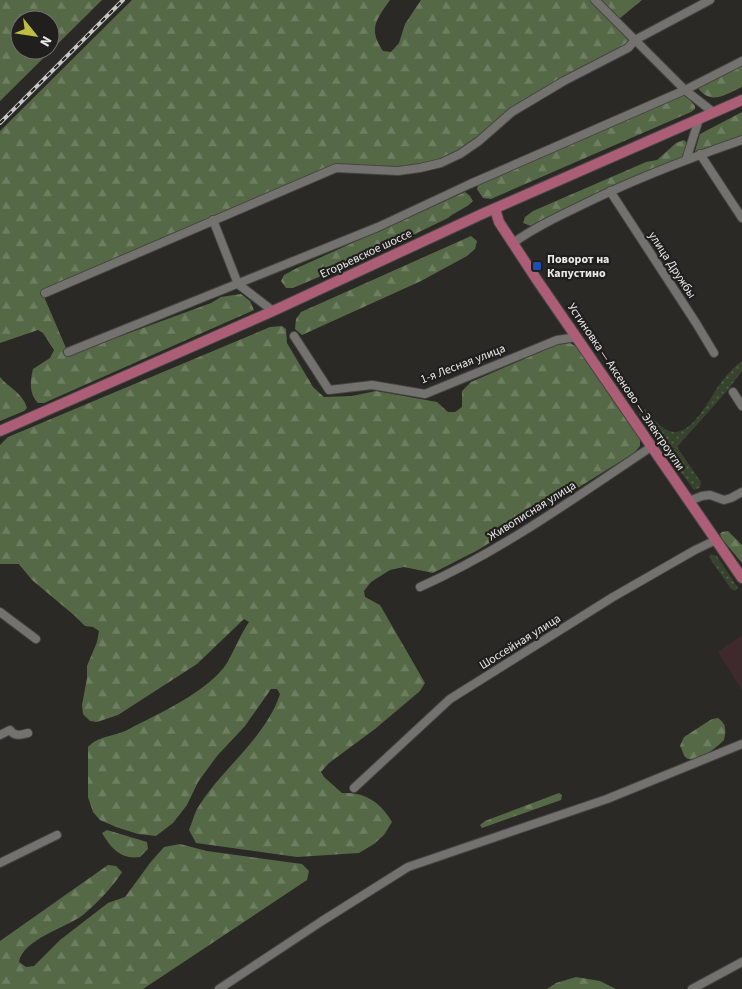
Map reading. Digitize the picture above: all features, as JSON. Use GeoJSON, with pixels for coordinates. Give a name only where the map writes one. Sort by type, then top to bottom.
{"type":"FeatureCollection","features":[{"type":"Feature","properties":{"kind":"main road","name":"Егорьевское шоссе"},"geometry":{"type":"LineString","coordinates":[[0,431],[273,312],[495,209],[742,100]]}},
{"type":"Feature","properties":{"kind":"main road","name":"Устиновка — Аксеново — Электроугли"},"geometry":{"type":"LineString","coordinates":[[495,209],[499,222],[513,243],[742,578]]}},
{"type":"Feature","properties":{"kind":"street"},"geometry":{"type":"LineString","coordinates":[[595,0],[685,90],[713,112]]}},
{"type":"Feature","properties":{"kind":"street"},"geometry":{"type":"LineString","coordinates":[[44,293],[336,168],[398,171],[441,163],[460,154],[479,141],[512,112],[564,81],[628,48],[635,40],[710,0]]}},
{"type":"Feature","properties":{"kind":"street"},"geometry":{"type":"LineString","coordinates":[[68,352],[378,227],[470,184],[685,90],[742,61]]}},
{"type":"Feature","properties":{"kind":"street"},"geometry":{"type":"LineString","coordinates":[[686,160],[699,119]]}},
{"type":"Feature","properties":{"kind":"street"},"geometry":{"type":"LineString","coordinates":[[513,243],[533,228],[610,191],[700,154],[742,140]]}},
{"type":"Feature","properties":{"kind":"street"},"geometry":{"type":"LineString","coordinates":[[700,154],[742,218]]}},
{"type":"Feature","properties":{"kind":"street","name":"улица Дружбы"},"geometry":{"type":"LineString","coordinates":[[610,191],[696,322],[714,353]]}},
{"type":"Feature","properties":{"kind":"street"},"geometry":{"type":"LineString","coordinates":[[213,220],[238,284],[273,312]]}},
{"type":"Feature","properties":{"kind":"street","name":"1-я Лесная улица"},"geometry":{"type":"LineString","coordinates":[[294,336],[329,390],[372,385],[425,394],[557,340],[577,337]]}},
{"type":"Feature","properties":{"kind":"street"},"geometry":{"type":"LineString","coordinates":[[733,392],[742,406]]}},
{"type":"Feature","properties":{"kind":"street","name":"Живописная улица"},"geometry":{"type":"LineString","coordinates":[[420,587],[456,570],[521,533],[652,447]]}},
{"type":"Feature","properties":{"kind":"street"},"geometry":{"type":"LineString","coordinates":[[689,501],[710,495],[724,500],[742,492]]}},
{"type":"Feature","properties":{"kind":"street","name":"Шоссейная улица"},"geometry":{"type":"LineString","coordinates":[[354,788],[450,699],[613,597],[716,540]]}},
{"type":"Feature","properties":{"kind":"street"},"geometry":{"type":"LineString","coordinates":[[0,612],[36,639]]}},
{"type":"Feature","properties":{"kind":"street"},"geometry":{"type":"LineString","coordinates":[[0,735],[10,730],[13,734],[17,735],[28,733]]}},
{"type":"Feature","properties":{"kind":"street"},"geometry":{"type":"LineString","coordinates":[[219,989],[408,867],[607,799],[742,744]]}},
{"type":"Feature","properties":{"kind":"street"},"geometry":{"type":"LineString","coordinates":[[0,863],[57,835]]}},
{"type":"Feature","properties":{"kind":"street"},"geometry":{"type":"LineString","coordinates":[[692,989],[742,962]]}},
{"type":"Feature","properties":{"kind":"shaded area"},"geometry":{"type":"Polygon","coordinates":[[[742,635],[742,690],[718,652],[742,635]]]}},
{"type":"Feature","properties":{"kind":"green space"},"geometry":{"type":"Polygon","coordinates":[[[0,0],[102,0],[60,42],[60,10],[10,10],[10,60],[41,60],[0,101],[0,0]]]}},
{"type":"Feature","properties":{"kind":"green space"},"geometry":{"type":"Polygon","coordinates":[[[132,0],[390,0],[378,19],[375,30],[378,43],[383,51],[391,52],[399,43],[405,24],[421,0],[591,0],[630,38],[629,43],[620,50],[561,81],[478,140],[439,161],[398,169],[335,166],[42,292],[69,355],[211,303],[221,297],[241,294],[250,301],[254,310],[44,403],[38,403],[33,396],[31,387],[33,369],[50,358],[54,350],[43,333],[38,330],[0,343],[0,131],[132,0]]]}},
{"type":"Feature","properties":{"kind":"green space"},"geometry":{"type":"Polygon","coordinates":[[[601,0],[642,0],[619,19],[601,0]]]}},
{"type":"Feature","properties":{"kind":"green space"},"geometry":{"type":"Polygon","coordinates":[[[742,63],[742,87],[719,97],[708,96],[698,88],[701,84],[742,63]]]}},
{"type":"Feature","properties":{"kind":"green space"},"geometry":{"type":"Polygon","coordinates":[[[683,95],[695,106],[695,109],[691,112],[491,199],[483,198],[477,189],[478,185],[676,96],[683,95]]]}},
{"type":"Feature","properties":{"kind":"green space"},"geometry":{"type":"Polygon","coordinates":[[[742,112],[742,137],[697,153],[695,151],[700,134],[742,112]]]}},
{"type":"Feature","properties":{"kind":"green space"},"geometry":{"type":"Polygon","coordinates":[[[684,140],[687,143],[685,154],[681,160],[604,190],[531,226],[523,223],[525,217],[533,211],[646,162],[657,160],[676,143],[684,140]]]}},
{"type":"Feature","properties":{"kind":"green space"},"geometry":{"type":"Polygon","coordinates":[[[465,192],[473,201],[468,206],[448,218],[384,249],[293,288],[286,288],[281,281],[284,275],[297,268],[465,192]]]}},
{"type":"Feature","properties":{"kind":"green space"},"geometry":{"type":"Polygon","coordinates":[[[471,236],[477,241],[475,249],[467,256],[421,281],[302,335],[295,329],[296,319],[301,312],[471,236]]]}},
{"type":"Feature","properties":{"kind":"green space"},"geometry":{"type":"Polygon","coordinates":[[[282,326],[286,329],[287,343],[313,387],[324,397],[352,396],[376,391],[437,402],[448,412],[455,412],[462,407],[462,391],[471,382],[556,345],[570,343],[579,348],[640,438],[640,446],[634,453],[478,550],[433,573],[404,567],[390,570],[371,582],[364,591],[365,597],[380,605],[425,683],[420,691],[375,729],[329,763],[321,772],[342,793],[358,794],[372,800],[392,822],[384,835],[359,853],[297,857],[196,843],[189,830],[197,809],[207,795],[264,725],[280,694],[277,689],[271,689],[245,726],[217,756],[198,782],[187,805],[173,823],[156,836],[138,834],[100,820],[93,812],[88,797],[88,747],[97,740],[124,732],[168,709],[208,683],[227,663],[249,622],[244,619],[197,664],[118,715],[97,722],[90,721],[83,714],[82,705],[87,678],[87,666],[97,642],[99,631],[93,627],[85,626],[32,580],[19,564],[0,564],[0,445],[8,437],[270,327],[282,326]]]}},
{"type":"Feature","properties":{"kind":"green space"},"geometry":{"type":"Polygon","coordinates":[[[742,361],[742,371],[727,391],[677,447],[701,482],[700,488],[694,490],[639,415],[640,410],[645,409],[667,430],[676,432],[685,429],[700,414],[727,375],[742,361]]]}},
{"type":"Feature","properties":{"kind":"green space"},"geometry":{"type":"Polygon","coordinates":[[[0,377],[19,394],[27,408],[0,421],[0,377]]]}},
{"type":"Feature","properties":{"kind":"green space"},"geometry":{"type":"Polygon","coordinates":[[[728,531],[742,545],[742,563],[722,539],[720,534],[728,531]]]}},
{"type":"Feature","properties":{"kind":"green space"},"geometry":{"type":"Polygon","coordinates":[[[711,554],[717,556],[738,588],[735,591],[731,589],[709,557],[711,554]]]}},
{"type":"Feature","properties":{"kind":"green space"},"geometry":{"type":"Polygon","coordinates":[[[718,718],[725,728],[724,740],[700,757],[689,759],[685,757],[680,746],[684,737],[712,719],[718,718]]]}},
{"type":"Feature","properties":{"kind":"green space"},"geometry":{"type":"Polygon","coordinates":[[[559,793],[562,795],[561,800],[482,828],[480,825],[485,821],[559,793]]]}},
{"type":"Feature","properties":{"kind":"green space"},"geometry":{"type":"Polygon","coordinates":[[[107,830],[147,842],[148,849],[140,857],[122,855],[109,844],[102,833],[107,830]]]}},
{"type":"Feature","properties":{"kind":"green space"},"geometry":{"type":"Polygon","coordinates":[[[180,844],[207,851],[302,864],[309,871],[307,880],[143,989],[0,989],[0,941],[108,865],[116,866],[122,872],[93,906],[76,920],[37,940],[22,954],[19,962],[26,967],[34,966],[60,940],[108,903],[125,897],[164,847],[180,844]]]}},
{"type":"Feature","properties":{"kind":"green space"},"geometry":{"type":"Polygon","coordinates":[[[576,977],[600,981],[616,989],[547,989],[556,983],[576,977]]]}},
{"type":"Feature","properties":{"kind":"railway"},"geometry":{"type":"LineString","coordinates":[[0,123],[123,0]]}},
{"type":"Feature","properties":{"kind":"place","name":"Поворот на Капустино"},"geometry":{"type":"Point","coordinates":[537,266]}}]}
